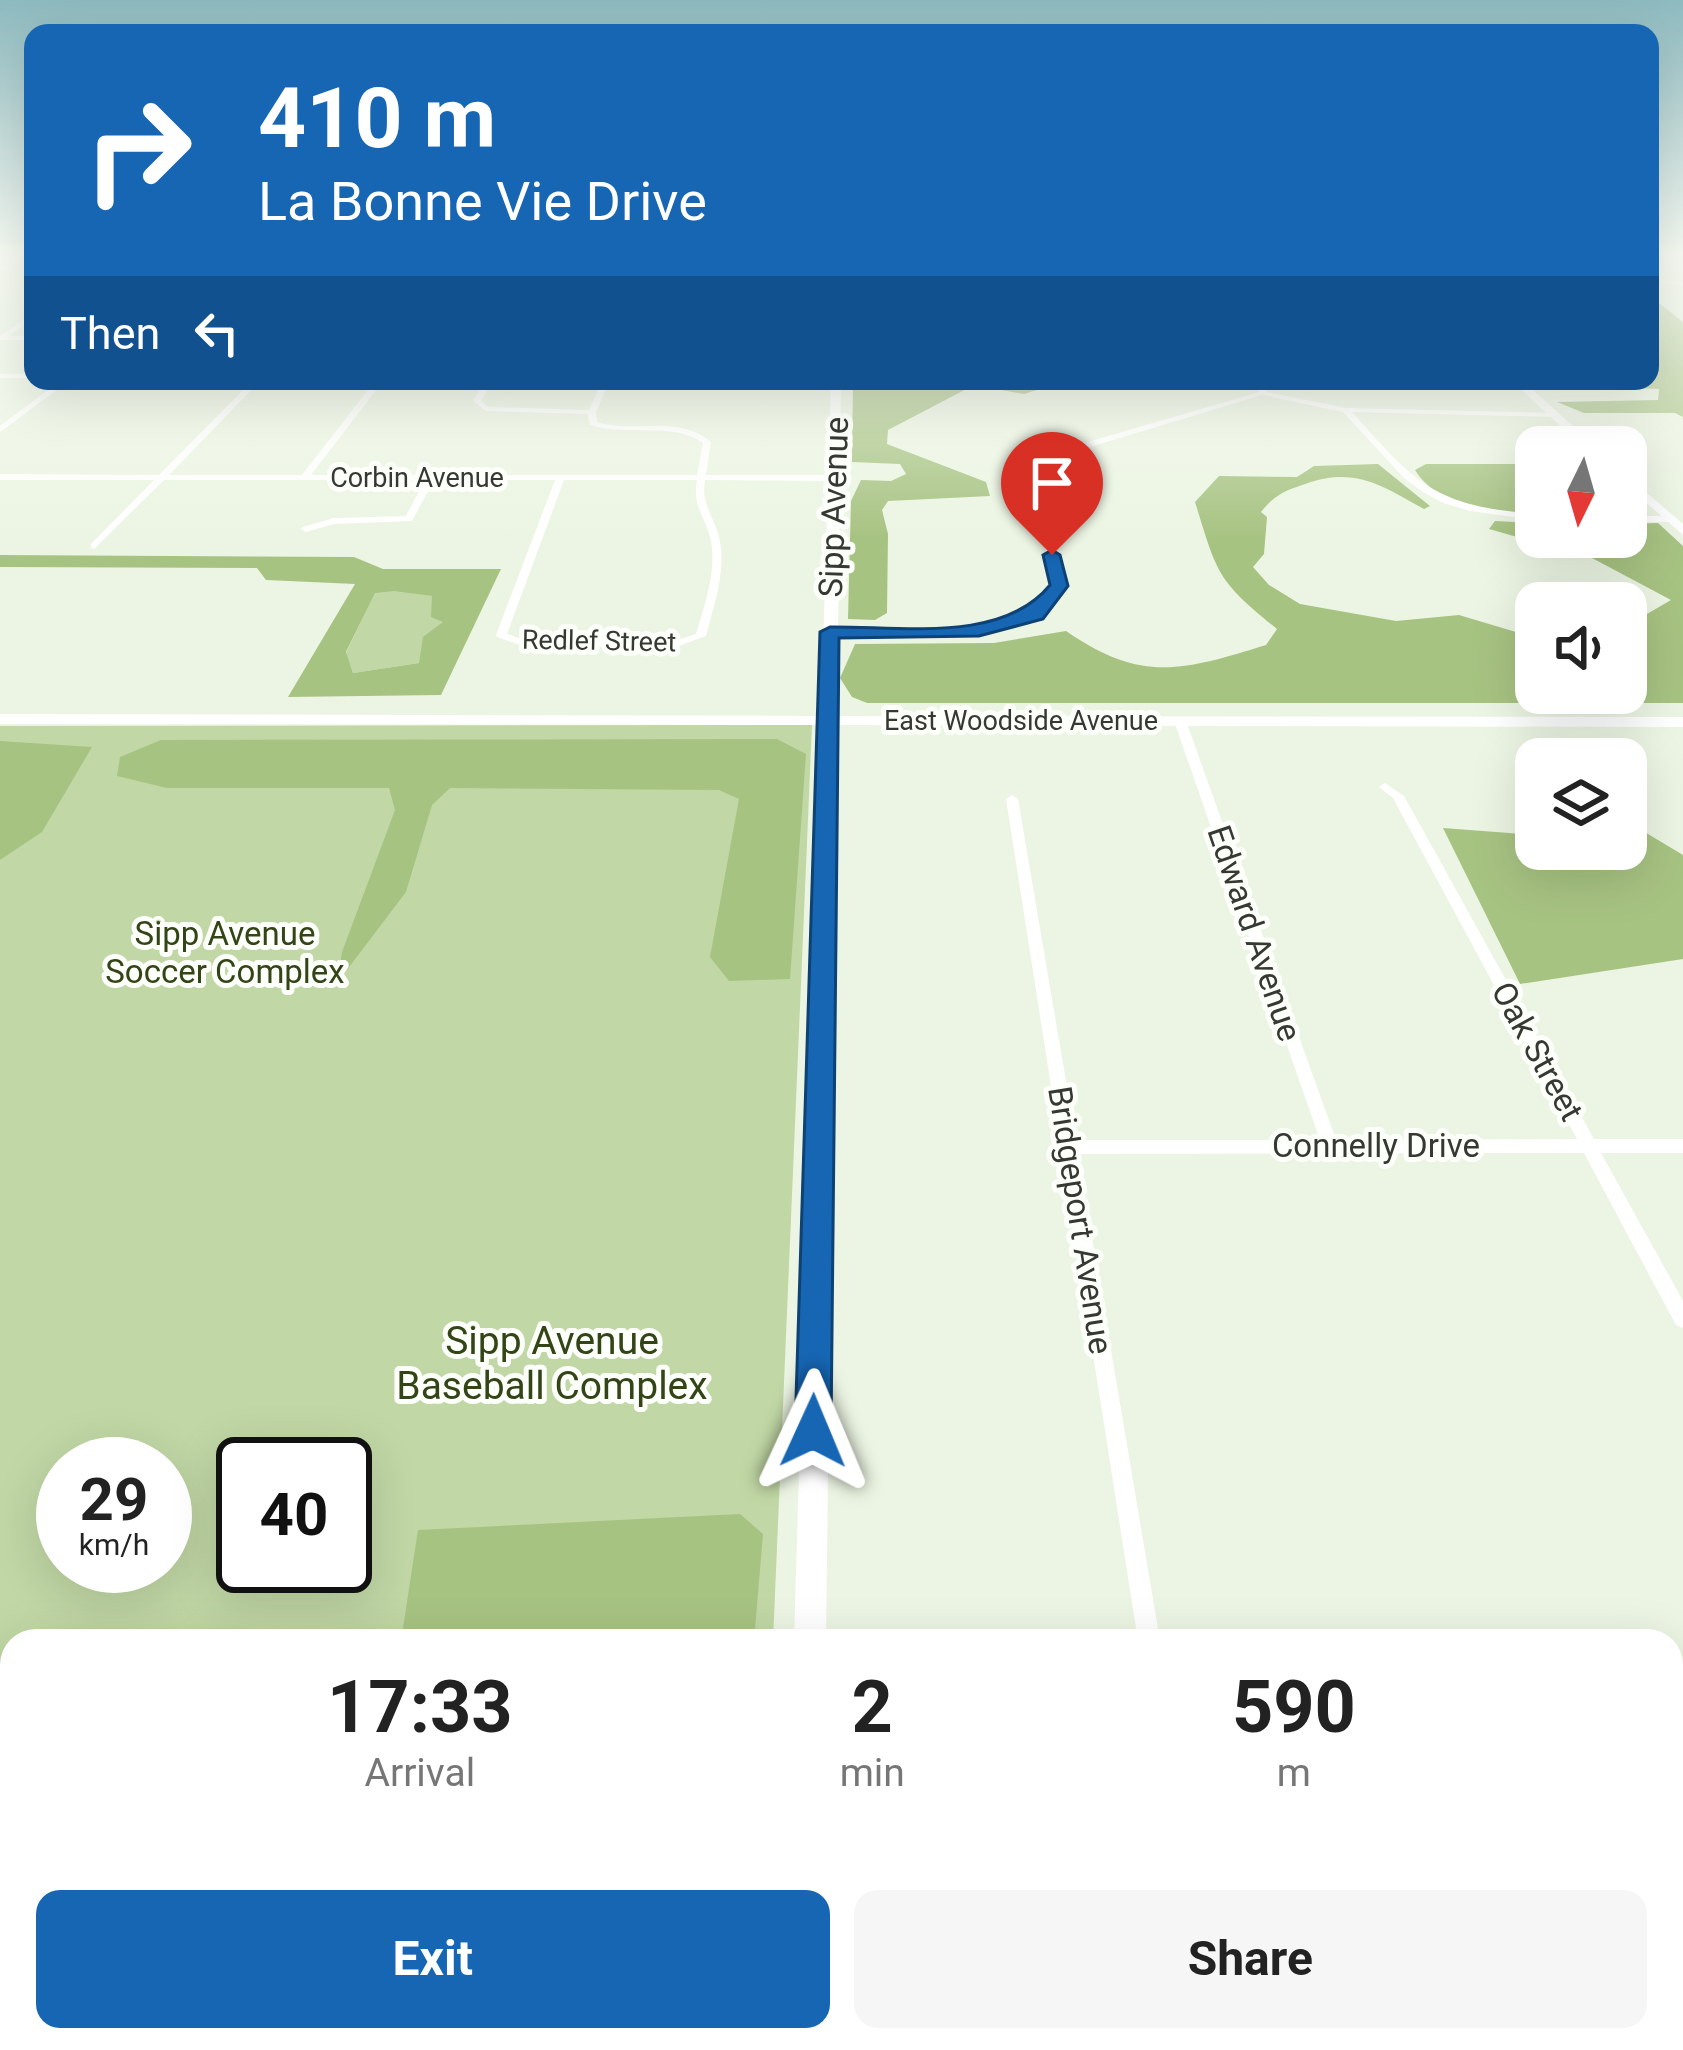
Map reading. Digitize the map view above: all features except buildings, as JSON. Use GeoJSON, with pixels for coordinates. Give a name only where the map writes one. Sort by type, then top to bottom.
{"type":"FeatureCollection","features":[{"type":"Feature","properties":{"kind":"street"},"geometry":{"type":"LineString","coordinates":[[0,430],[52,390]]}},
{"type":"Feature","properties":{"kind":"street"},"geometry":{"type":"LineString","coordinates":[[94,546],[247,390]]}},
{"type":"Feature","properties":{"kind":"street"},"geometry":{"type":"LineString","coordinates":[[304,478],[373,390]]}},
{"type":"Feature","properties":{"kind":"street"},"geometry":{"type":"LineString","coordinates":[[484,390],[477,401],[487,410],[592,412]]}},
{"type":"Feature","properties":{"kind":"street"},"geometry":{"type":"LineString","coordinates":[[602,390],[592,412],[593,423],[600,427],[682,431],[704,437],[700,479]]}},
{"type":"Feature","properties":{"kind":"street","name":"Sipp Avenue"},"geometry":{"type":"LineString","coordinates":[[810,1629],[836,390]]}},
{"type":"Feature","properties":{"kind":"street"},"geometry":{"type":"LineString","coordinates":[[1262,394],[1263,390]]}},
{"type":"Feature","properties":{"kind":"street"},"geometry":{"type":"LineString","coordinates":[[1526,390],[1566,426]]}},
{"type":"Feature","properties":{"kind":"street"},"geometry":{"type":"LineString","coordinates":[[830,632],[979,630],[1036,615],[1059,586],[1043,522],[1042,476],[1067,451],[1262,394],[1346,410],[1554,415]]}},
{"type":"Feature","properties":{"kind":"street"},"geometry":{"type":"LineString","coordinates":[[1346,410],[1417,489],[1453,505],[1515,515]]}},
{"type":"Feature","properties":{"kind":"street","name":"Corbin Avenue"},"geometry":{"type":"LineString","coordinates":[[0,477],[834,478]]}},
{"type":"Feature","properties":{"kind":"street"},"geometry":{"type":"LineString","coordinates":[[0,489],[15,477]]}},
{"type":"Feature","properties":{"kind":"street"},"geometry":{"type":"LineString","coordinates":[[306,529],[334,520],[409,519],[431,477]]}},
{"type":"Feature","properties":{"kind":"street","name":"Redlef Street"},"geometry":{"type":"LineString","coordinates":[[560,479],[500,630],[508,640],[676,644],[701,636],[711,610],[717,556],[698,497],[700,479]]}},
{"type":"Feature","properties":{"kind":"street"},"geometry":{"type":"LineString","coordinates":[[1647,498],[1683,530]]}},
{"type":"Feature","properties":{"kind":"street"},"geometry":{"type":"LineString","coordinates":[[1647,518],[1670,518]]}},
{"type":"Feature","properties":{"kind":"street","name":"East Woodside Avenue"},"geometry":{"type":"LineString","coordinates":[[0,719],[1683,722]]}},
{"type":"Feature","properties":{"kind":"street","name":"Edward Avenue"},"geometry":{"type":"LineString","coordinates":[[1180,721],[1330,1145]]}},
{"type":"Feature","properties":{"kind":"street","name":"Oak Street"},"geometry":{"type":"LineString","coordinates":[[1385,787],[1398,796],[1683,1319]]}},
{"type":"Feature","properties":{"kind":"street","name":"Bridgeport Avenue"},"geometry":{"type":"LineString","coordinates":[[1012,799],[1147,1629]]}},
{"type":"Feature","properties":{"kind":"street","name":"Connelly Drive"},"geometry":{"type":"LineString","coordinates":[[1070,1148],[1683,1146]]}},
{"type":"Feature","properties":{"kind":"green space"},"geometry":{"type":"Polygon","coordinates":[[[1659,348],[1683,348],[1683,417],[1675,413],[1584,413],[1557,402],[1658,400],[1659,348]]]}},
{"type":"Feature","properties":{"kind":"green space"},"geometry":{"type":"Polygon","coordinates":[[[853,390],[964,390],[888,430],[887,444],[986,482],[990,496],[888,501],[882,510],[888,534],[887,613],[875,620],[848,619],[851,501],[861,480],[891,481],[906,474],[900,464],[852,462],[853,390]]]}},
{"type":"Feature","properties":{"kind":"green space"},"geometry":{"type":"Polygon","coordinates":[[[1378,464],[1430,506],[1424,509],[1355,478],[1308,483],[1271,501],[1261,512],[1267,517],[1264,554],[1253,567],[1269,585],[1300,604],[1396,621],[1459,615],[1515,632],[1515,703],[867,703],[852,697],[840,678],[855,644],[994,643],[1066,631],[1117,659],[1163,667],[1210,661],[1266,645],[1277,629],[1222,575],[1195,502],[1219,476],[1297,477],[1314,466],[1378,464]]]}},
{"type":"Feature","properties":{"kind":"green space"},"geometry":{"type":"Polygon","coordinates":[[[1426,464],[1515,464],[1515,513],[1486,511],[1452,500],[1415,470],[1426,464]]]}},
{"type":"Feature","properties":{"kind":"green space"},"geometry":{"type":"Polygon","coordinates":[[[1495,521],[1515,522],[1515,536],[1489,529],[1495,521]]]}},
{"type":"Feature","properties":{"kind":"green space"},"geometry":{"type":"Polygon","coordinates":[[[1647,523],[1658,523],[1683,546],[1683,703],[1647,703],[1647,614],[1671,600],[1647,587],[1647,582],[1637,582],[1592,558],[1647,558],[1647,523]]]}},
{"type":"Feature","properties":{"kind":"green space"},"geometry":{"type":"Polygon","coordinates":[[[0,555],[354,557],[383,569],[501,569],[441,695],[288,697],[355,584],[266,580],[257,568],[0,567],[0,555]],[[375,593],[346,652],[353,673],[419,663],[423,637],[443,622],[431,617],[432,596],[375,593]]]}},
{"type":"Feature","properties":{"kind":"green space"},"geometry":{"type":"Polygon","coordinates":[[[375,592],[433,596],[444,621],[419,663],[353,673],[346,653],[375,592]]]}},
{"type":"Feature","properties":{"kind":"green space"},"geometry":{"type":"Polygon","coordinates":[[[812,725],[774,1629],[0,1629],[0,726],[812,725]]]}},
{"type":"Feature","properties":{"kind":"green space"},"geometry":{"type":"Polygon","coordinates":[[[777,739],[806,754],[790,979],[729,981],[710,957],[739,799],[719,790],[450,788],[432,805],[406,892],[337,983],[342,952],[395,810],[389,788],[167,788],[117,776],[120,757],[161,740],[777,739]]]}},
{"type":"Feature","properties":{"kind":"green space"},"geometry":{"type":"Polygon","coordinates":[[[0,741],[92,747],[42,832],[0,860],[0,741]]]}},
{"type":"Feature","properties":{"kind":"green space"},"geometry":{"type":"Polygon","coordinates":[[[1443,828],[1515,833],[1515,870],[1647,870],[1647,833],[1683,855],[1683,959],[1520,984],[1443,828]]]}},
{"type":"Feature","properties":{"kind":"green space"},"geometry":{"type":"Polygon","coordinates":[[[740,1514],[763,1534],[755,1629],[403,1629],[418,1530],[740,1514]]]}},
{"type":"Feature","properties":{"kind":"route"},"geometry":{"type":"LineString","coordinates":[[813,1431],[830,632],[979,630],[1036,615],[1059,586],[1052,555]]}},
{"type":"Feature","properties":{"kind":"park label","name":"Sipp Avenue Soccer Complex"},"geometry":{"type":"Point","coordinates":[225,952]}},
{"type":"Feature","properties":{"kind":"park label","name":"Sipp Avenue Baseball Complex"},"geometry":{"type":"Point","coordinates":[552,1362]}}]}
